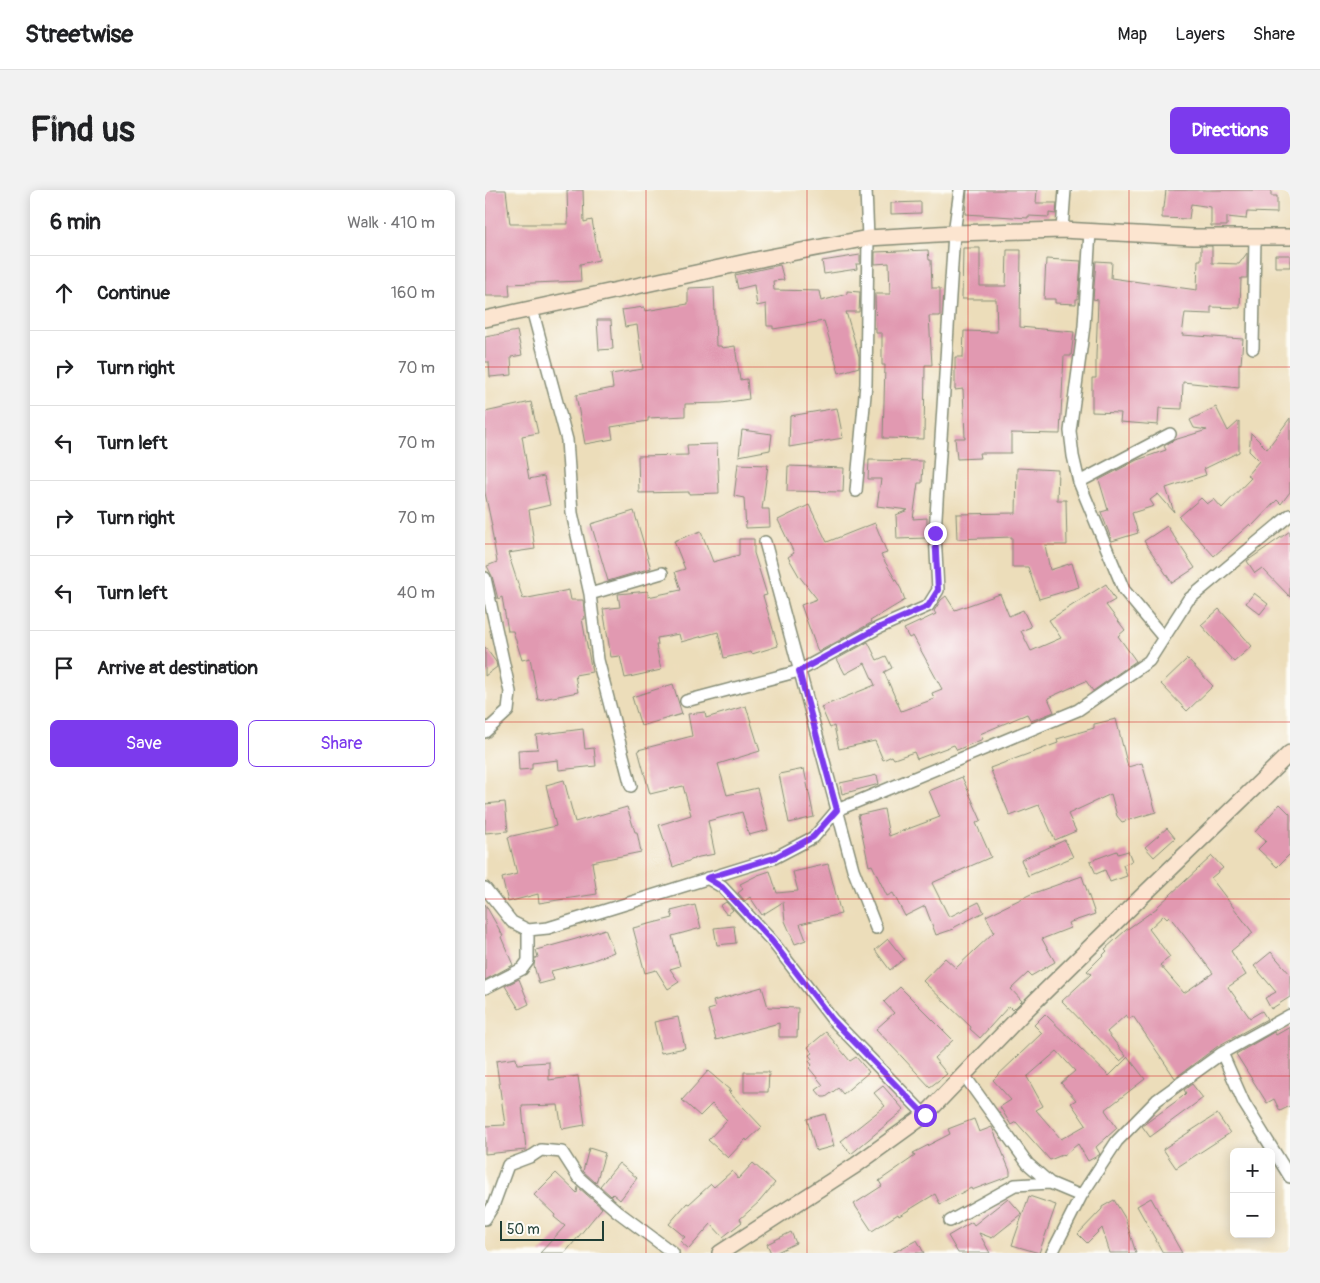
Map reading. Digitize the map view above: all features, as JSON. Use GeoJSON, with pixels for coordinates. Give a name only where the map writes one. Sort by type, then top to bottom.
{"type":"FeatureCollection","features":[{"type":"Feature","properties":{"kind":"street"},"geometry":{"type":"LineString","coordinates":[[855,491],[867,384],[868,238],[866,190]]}},
{"type":"Feature","properties":{"kind":"street"},"geometry":{"type":"LineString","coordinates":[[686,702],[799,671],[878,628],[928,606],[938,590],[935,533],[954,233],[960,190]]}},
{"type":"Feature","properties":{"kind":"street"},"geometry":{"type":"LineString","coordinates":[[1062,230],[1065,190]]}},
{"type":"Feature","properties":{"kind":"street"},"geometry":{"type":"LineString","coordinates":[[485,319],[746,262],[868,238],[1062,230],[1193,237],[1290,237]]}},
{"type":"Feature","properties":{"kind":"street"},"geometry":{"type":"LineString","coordinates":[[1090,232],[1084,326],[1070,430],[1073,456],[1079,482],[1124,590],[1163,638]]}},
{"type":"Feature","properties":{"kind":"street"},"geometry":{"type":"LineString","coordinates":[[1253,348],[1255,237]]}},
{"type":"Feature","properties":{"kind":"street"},"geometry":{"type":"LineString","coordinates":[[532,309],[567,440],[572,512],[590,594],[598,660],[631,786]]}},
{"type":"Feature","properties":{"kind":"street"},"geometry":{"type":"LineString","coordinates":[[1079,482],[1171,434]]}},
{"type":"Feature","properties":{"kind":"street"},"geometry":{"type":"LineString","coordinates":[[485,888],[512,922],[529,930],[548,928],[774,858],[813,837],[837,810],[1078,710],[1149,661],[1188,600],[1290,515]]}},
{"type":"Feature","properties":{"kind":"street"},"geometry":{"type":"LineString","coordinates":[[765,542],[853,869],[876,928]]}},
{"type":"Feature","properties":{"kind":"street"},"geometry":{"type":"LineString","coordinates":[[590,594],[662,573]]}},
{"type":"Feature","properties":{"kind":"street"},"geometry":{"type":"LineString","coordinates":[[485,578],[511,692],[508,711],[485,732]]}},
{"type":"Feature","properties":{"kind":"street"},"geometry":{"type":"LineString","coordinates":[[720,1253],[856,1165],[925,1115],[1126,912],[1290,753]]}},
{"type":"Feature","properties":{"kind":"street"},"geometry":{"type":"LineString","coordinates":[[707,878],[722,887],[772,941],[832,1019],[925,1115]]}},
{"type":"Feature","properties":{"kind":"street"},"geometry":{"type":"LineString","coordinates":[[485,988],[522,969],[528,961],[529,930]]}},
{"type":"Feature","properties":{"kind":"street"},"geometry":{"type":"LineString","coordinates":[[1052,1253],[1081,1196],[1117,1141],[1157,1100],[1221,1052],[1290,1015]]}},
{"type":"Feature","properties":{"kind":"street"},"geometry":{"type":"LineString","coordinates":[[1221,1052],[1244,1103],[1290,1177]]}},
{"type":"Feature","properties":{"kind":"street"},"geometry":{"type":"LineString","coordinates":[[964,1075],[1028,1164],[1050,1183],[1081,1196]]}},
{"type":"Feature","properties":{"kind":"street"},"geometry":{"type":"LineString","coordinates":[[485,1219],[493,1206],[508,1165],[532,1156],[541,1150],[562,1152],[578,1178],[618,1212],[673,1253]]}},
{"type":"Feature","properties":{"kind":"street"},"geometry":{"type":"LineString","coordinates":[[950,1221],[1015,1185],[1050,1183]]}},
{"type":"Feature","properties":{"kind":"building"},"geometry":{"type":"Polygon","coordinates":[[[485,190],[506,190],[510,224],[568,224],[567,190],[583,190],[584,222],[592,220],[599,260],[580,264],[581,281],[509,284],[510,296],[485,296],[485,190]]]}},
{"type":"Feature","properties":{"kind":"building"},"geometry":{"type":"Polygon","coordinates":[[[967,190],[1037,190],[1036,203],[1057,203],[1056,214],[1049,213],[1049,217],[1028,216],[1028,218],[965,214],[967,190]]]}},
{"type":"Feature","properties":{"kind":"building"},"geometry":{"type":"Polygon","coordinates":[[[1166,190],[1271,190],[1271,196],[1277,196],[1277,213],[1247,212],[1246,219],[1227,217],[1227,226],[1211,226],[1211,207],[1191,204],[1189,219],[1162,218],[1166,190]]]}},
{"type":"Feature","properties":{"kind":"building"},"geometry":{"type":"Polygon","coordinates":[[[921,202],[921,213],[891,214],[891,203],[921,202]]]}},
{"type":"Feature","properties":{"kind":"building"},"geometry":{"type":"Polygon","coordinates":[[[1201,246],[1212,246],[1212,263],[1239,264],[1247,253],[1247,278],[1241,278],[1240,308],[1211,307],[1211,314],[1185,313],[1182,335],[1243,339],[1241,364],[1239,363],[1239,388],[1183,382],[1182,409],[1159,408],[1158,425],[1120,422],[1121,413],[1092,412],[1092,378],[1096,378],[1098,300],[1093,299],[1096,261],[1112,262],[1111,278],[1197,290],[1198,260],[1201,260],[1201,246]]]}},
{"type":"Feature","properties":{"kind":"building"},"geometry":{"type":"Polygon","coordinates":[[[963,248],[980,248],[980,286],[1006,286],[1007,250],[1021,250],[1020,327],[1074,332],[1071,356],[1064,356],[1060,434],[1011,433],[1011,453],[979,453],[980,458],[957,459],[955,438],[965,438],[963,389],[955,390],[955,357],[963,357],[964,331],[997,332],[996,299],[962,299],[963,248]]]}},
{"type":"Feature","properties":{"kind":"building"},"geometry":{"type":"Polygon","coordinates":[[[928,250],[929,260],[931,260],[932,288],[940,288],[940,316],[929,316],[932,365],[925,365],[924,439],[883,438],[885,365],[882,365],[882,333],[876,333],[875,294],[890,294],[889,263],[875,264],[875,252],[928,250]]]}},
{"type":"Feature","properties":{"kind":"building"},"geometry":{"type":"Polygon","coordinates":[[[860,255],[860,264],[856,264],[857,269],[824,274],[822,261],[860,255]]]}},
{"type":"Feature","properties":{"kind":"building"},"geometry":{"type":"Polygon","coordinates":[[[1275,255],[1290,255],[1290,267],[1275,267],[1275,255]]]}},
{"type":"Feature","properties":{"kind":"building"},"geometry":{"type":"Polygon","coordinates":[[[1046,259],[1081,261],[1076,304],[1055,303],[1055,299],[1044,299],[1046,259]]]}},
{"type":"Feature","properties":{"kind":"building"},"geometry":{"type":"Polygon","coordinates":[[[780,265],[784,280],[773,281],[774,290],[819,291],[821,301],[847,294],[847,291],[860,292],[859,312],[846,312],[859,356],[859,367],[839,373],[824,321],[773,329],[773,326],[767,326],[766,304],[757,306],[754,285],[738,289],[735,275],[780,265]]]}},
{"type":"Feature","properties":{"kind":"building"},"geometry":{"type":"Polygon","coordinates":[[[714,287],[716,346],[721,346],[722,348],[735,346],[740,380],[747,379],[749,399],[722,403],[685,404],[685,416],[648,418],[648,421],[611,427],[613,439],[585,444],[576,395],[613,388],[611,374],[643,369],[637,325],[625,327],[622,310],[644,307],[645,311],[688,304],[688,288],[714,287]]]}},
{"type":"Feature","properties":{"kind":"building"},"geometry":{"type":"Polygon","coordinates":[[[597,320],[611,320],[613,349],[599,350],[597,320]]]}},
{"type":"Feature","properties":{"kind":"building"},"geometry":{"type":"Polygon","coordinates":[[[517,331],[522,355],[511,357],[512,375],[490,377],[489,362],[485,362],[485,337],[517,331]]]}},
{"type":"Feature","properties":{"kind":"building"},"geometry":{"type":"Polygon","coordinates":[[[531,402],[538,433],[522,436],[529,479],[544,476],[550,505],[529,510],[535,549],[508,553],[523,599],[569,590],[571,600],[583,600],[585,619],[582,619],[592,672],[575,675],[578,692],[538,700],[530,658],[522,660],[513,631],[508,631],[502,597],[498,599],[492,576],[487,566],[497,562],[485,493],[485,412],[531,402]]]}},
{"type":"Feature","properties":{"kind":"building"},"geometry":{"type":"Polygon","coordinates":[[[1216,407],[1228,431],[1239,421],[1239,452],[1204,469],[1206,475],[1166,488],[1174,512],[1158,494],[1150,500],[1154,506],[1132,513],[1138,533],[1112,541],[1101,512],[1108,510],[1099,480],[1137,460],[1166,450],[1164,446],[1174,440],[1207,430],[1194,428],[1190,420],[1216,407]]]}},
{"type":"Feature","properties":{"kind":"building"},"geometry":{"type":"Polygon","coordinates":[[[837,408],[843,438],[789,447],[790,416],[837,408]]]}},
{"type":"Feature","properties":{"kind":"building"},"geometry":{"type":"Polygon","coordinates":[[[1290,418],[1290,492],[1281,504],[1277,500],[1252,526],[1250,524],[1214,556],[1179,517],[1201,498],[1207,504],[1214,499],[1222,508],[1251,478],[1247,475],[1259,461],[1249,451],[1251,433],[1267,449],[1290,418]]]}},
{"type":"Feature","properties":{"kind":"building"},"geometry":{"type":"Polygon","coordinates":[[[742,430],[772,434],[770,450],[739,456],[742,430]]]}},
{"type":"Feature","properties":{"kind":"building"},"geometry":{"type":"Polygon","coordinates":[[[717,444],[719,493],[639,493],[638,456],[688,455],[687,445],[717,444]]]}},
{"type":"Feature","properties":{"kind":"building"},"geometry":{"type":"Polygon","coordinates":[[[869,460],[923,461],[922,483],[918,483],[913,519],[927,518],[927,538],[897,539],[896,515],[908,510],[877,506],[881,479],[868,479],[869,460]]]}},
{"type":"Feature","properties":{"kind":"building"},"geometry":{"type":"Polygon","coordinates":[[[738,464],[768,465],[762,509],[769,509],[770,527],[746,528],[744,498],[734,496],[738,464]]]}},
{"type":"Feature","properties":{"kind":"building"},"geometry":{"type":"Polygon","coordinates":[[[788,466],[844,468],[843,492],[787,491],[788,466]]]}},
{"type":"Feature","properties":{"kind":"building"},"geometry":{"type":"Polygon","coordinates":[[[1017,468],[1058,470],[1057,500],[1066,500],[1067,545],[1045,545],[1050,570],[1072,563],[1079,587],[1039,599],[1028,567],[1012,567],[1012,537],[957,539],[956,514],[1016,513],[1017,468]]]}},
{"type":"Feature","properties":{"kind":"building"},"geometry":{"type":"Polygon","coordinates":[[[809,505],[827,542],[875,523],[887,553],[881,555],[901,589],[905,600],[870,621],[871,623],[818,652],[801,605],[817,599],[799,576],[788,557],[794,553],[778,520],[809,505]]]}},
{"type":"Feature","properties":{"kind":"building"},"geometry":{"type":"Polygon","coordinates":[[[634,511],[651,568],[608,581],[591,524],[634,511]]]}},
{"type":"Feature","properties":{"kind":"building"},"geometry":{"type":"Polygon","coordinates":[[[1167,526],[1195,568],[1172,583],[1144,541],[1167,526]]]}},
{"type":"Feature","properties":{"kind":"building"},"geometry":{"type":"Polygon","coordinates":[[[701,531],[713,562],[739,555],[739,539],[754,539],[754,553],[767,595],[763,596],[778,646],[752,654],[751,652],[724,658],[718,632],[681,642],[679,634],[657,638],[658,645],[656,645],[661,670],[625,678],[620,656],[611,657],[603,609],[620,607],[618,594],[648,591],[648,597],[681,590],[675,572],[685,569],[674,541],[701,531]]]}},
{"type":"Feature","properties":{"kind":"building"},"geometry":{"type":"Polygon","coordinates":[[[1290,531],[1290,597],[1262,568],[1255,573],[1247,561],[1290,531]]]}},
{"type":"Feature","properties":{"kind":"building"},"geometry":{"type":"Polygon","coordinates":[[[1106,584],[1115,600],[1106,605],[1125,630],[1118,636],[1136,661],[1093,691],[1086,681],[1048,698],[1054,712],[1031,721],[1027,714],[980,734],[983,739],[957,750],[954,745],[917,759],[914,752],[894,759],[892,756],[883,760],[875,741],[839,749],[834,726],[830,728],[821,707],[875,685],[865,663],[845,674],[837,659],[868,642],[877,660],[886,656],[892,668],[884,672],[901,711],[934,699],[932,693],[942,689],[913,636],[909,638],[904,629],[936,614],[934,611],[946,596],[955,610],[1000,594],[1009,616],[1023,610],[1031,627],[1021,631],[1031,651],[1061,638],[1049,620],[1106,584]]]}},
{"type":"Feature","properties":{"kind":"building"},"geometry":{"type":"Polygon","coordinates":[[[1254,593],[1268,604],[1260,614],[1246,603],[1254,593]]]}},
{"type":"Feature","properties":{"kind":"building"},"geometry":{"type":"Polygon","coordinates":[[[1219,609],[1252,646],[1234,662],[1201,625],[1219,609]]]}},
{"type":"Feature","properties":{"kind":"building"},"geometry":{"type":"Polygon","coordinates":[[[485,647],[496,662],[497,667],[485,676],[485,647]]]}},
{"type":"Feature","properties":{"kind":"building"},"geometry":{"type":"Polygon","coordinates":[[[1187,659],[1213,686],[1187,711],[1161,684],[1187,659]]]}},
{"type":"Feature","properties":{"kind":"building"},"geometry":{"type":"Polygon","coordinates":[[[673,684],[682,714],[641,726],[632,697],[673,684]]]}},
{"type":"Feature","properties":{"kind":"building"},"geometry":{"type":"Polygon","coordinates":[[[746,706],[760,751],[718,764],[727,795],[757,788],[768,830],[749,835],[742,812],[708,821],[715,854],[699,857],[673,867],[659,825],[691,815],[683,786],[650,794],[638,750],[692,736],[688,714],[705,712],[706,718],[746,706]]]}},
{"type":"Feature","properties":{"kind":"building"},"geometry":{"type":"Polygon","coordinates":[[[1116,719],[1128,767],[1142,763],[1156,812],[1122,822],[1117,816],[1111,794],[1068,814],[1076,831],[1055,840],[1039,805],[1010,816],[990,768],[1058,743],[1057,739],[1094,728],[1094,724],[1116,719]]]}},
{"type":"Feature","properties":{"kind":"building"},"geometry":{"type":"Polygon","coordinates":[[[583,729],[585,749],[594,748],[596,766],[559,770],[558,760],[532,763],[532,769],[519,770],[518,750],[538,749],[536,735],[583,729]]]}},
{"type":"Feature","properties":{"kind":"building"},"geometry":{"type":"Polygon","coordinates":[[[804,769],[814,817],[789,823],[779,774],[804,769]]]}},
{"type":"Feature","properties":{"kind":"building"},"geometry":{"type":"Polygon","coordinates":[[[877,775],[879,784],[842,794],[840,783],[877,775]]]}},
{"type":"Feature","properties":{"kind":"building"},"geometry":{"type":"Polygon","coordinates":[[[962,777],[981,820],[976,823],[991,857],[932,883],[949,917],[979,902],[984,912],[954,929],[936,935],[925,906],[905,916],[893,893],[887,896],[872,865],[869,866],[858,815],[884,809],[889,836],[940,817],[929,791],[962,777]]]}},
{"type":"Feature","properties":{"kind":"building"},"geometry":{"type":"Polygon","coordinates":[[[564,780],[575,822],[627,807],[635,832],[637,832],[641,852],[592,862],[597,894],[539,903],[538,894],[508,902],[502,878],[517,874],[508,837],[556,826],[546,785],[564,780]]]}},
{"type":"Feature","properties":{"kind":"building"},"geometry":{"type":"Polygon","coordinates":[[[505,802],[508,831],[485,833],[485,804],[505,802]]]}},
{"type":"Feature","properties":{"kind":"building"},"geometry":{"type":"Polygon","coordinates":[[[1280,804],[1290,814],[1290,854],[1277,867],[1258,849],[1266,841],[1255,832],[1280,804]]]}},
{"type":"Feature","properties":{"kind":"building"},"geometry":{"type":"Polygon","coordinates":[[[1167,828],[1175,838],[1154,857],[1145,847],[1167,828]]]}},
{"type":"Feature","properties":{"kind":"building"},"geometry":{"type":"Polygon","coordinates":[[[1065,840],[1073,857],[1028,876],[1021,860],[1065,840]]]}},
{"type":"Feature","properties":{"kind":"building"},"geometry":{"type":"Polygon","coordinates":[[[1117,851],[1118,854],[1128,851],[1132,861],[1123,865],[1127,876],[1110,882],[1105,870],[1096,874],[1090,861],[1117,851]]]}},
{"type":"Feature","properties":{"kind":"building"},"geometry":{"type":"Polygon","coordinates":[[[1212,856],[1223,868],[1211,878],[1253,933],[1231,951],[1246,975],[1228,987],[1250,1018],[1262,1011],[1267,1019],[1218,1046],[1175,1078],[1133,1016],[1129,1019],[1126,1015],[1107,1032],[1126,1056],[1120,1061],[1062,1001],[1091,974],[1087,971],[1107,951],[1105,949],[1126,930],[1157,907],[1212,856]],[[1164,915],[1149,929],[1170,957],[1160,965],[1184,993],[1213,973],[1169,916],[1167,918],[1164,915]]]}},
{"type":"Feature","properties":{"kind":"building"},"geometry":{"type":"Polygon","coordinates":[[[828,864],[841,914],[800,924],[806,940],[795,944],[785,921],[783,902],[762,915],[750,897],[745,901],[738,893],[743,889],[740,884],[770,871],[777,893],[798,891],[793,872],[828,864]]]}},
{"type":"Feature","properties":{"kind":"building"},"geometry":{"type":"Polygon","coordinates":[[[1082,876],[1095,914],[1068,923],[1070,928],[1042,939],[1055,962],[1031,976],[1028,973],[1011,989],[1022,1001],[1013,1010],[1009,1006],[980,1038],[923,981],[945,958],[956,968],[994,932],[986,916],[1031,894],[1082,876]]]}},
{"type":"Feature","properties":{"kind":"building"},"geometry":{"type":"Polygon","coordinates":[[[726,902],[733,910],[727,915],[720,906],[726,902]]]}},
{"type":"Feature","properties":{"kind":"building"},"geometry":{"type":"Polygon","coordinates":[[[485,904],[503,936],[501,937],[513,965],[485,980],[485,904]]]}},
{"type":"Feature","properties":{"kind":"building"},"geometry":{"type":"Polygon","coordinates":[[[695,905],[701,928],[672,936],[680,966],[670,969],[679,982],[668,989],[656,970],[645,973],[633,928],[673,918],[671,911],[695,905]]]}},
{"type":"Feature","properties":{"kind":"building"},"geometry":{"type":"Polygon","coordinates":[[[734,926],[736,943],[717,945],[714,928],[734,926]]]}},
{"type":"Feature","properties":{"kind":"building"},"geometry":{"type":"Polygon","coordinates":[[[605,929],[614,952],[591,961],[551,971],[554,980],[539,984],[534,966],[535,958],[538,957],[536,950],[605,929]]]}},
{"type":"Feature","properties":{"kind":"building"},"geometry":{"type":"Polygon","coordinates":[[[888,939],[904,959],[890,970],[875,950],[888,939]]]}},
{"type":"Feature","properties":{"kind":"building"},"geometry":{"type":"Polygon","coordinates":[[[1271,952],[1290,974],[1290,997],[1271,1009],[1265,998],[1276,992],[1254,966],[1271,952]]]}},
{"type":"Feature","properties":{"kind":"building"},"geometry":{"type":"Polygon","coordinates":[[[519,979],[529,1004],[519,1009],[505,986],[519,979]]]}},
{"type":"Feature","properties":{"kind":"building"},"geometry":{"type":"Polygon","coordinates":[[[762,987],[768,1007],[798,1008],[797,1037],[779,1037],[779,1023],[716,1040],[708,1010],[715,1008],[713,1001],[762,987]]]}},
{"type":"Feature","properties":{"kind":"building"},"geometry":{"type":"Polygon","coordinates":[[[900,987],[953,1040],[934,1058],[947,1074],[930,1087],[876,1029],[894,1013],[884,1002],[900,987]]]}},
{"type":"Feature","properties":{"kind":"building"},"geometry":{"type":"Polygon","coordinates":[[[1045,1014],[1109,1076],[1128,1057],[1145,1079],[1105,1110],[1117,1128],[1096,1147],[1100,1154],[1088,1161],[1078,1144],[1063,1156],[1050,1160],[1016,1122],[1011,1125],[1000,1107],[1011,1100],[993,1080],[1042,1033],[1034,1025],[1045,1014]],[[1057,1051],[1027,1077],[1043,1106],[1036,1110],[1061,1139],[1086,1125],[1071,1103],[1076,1100],[1061,1083],[1075,1071],[1057,1051]]]}},
{"type":"Feature","properties":{"kind":"building"},"geometry":{"type":"Polygon","coordinates":[[[678,1017],[685,1048],[661,1053],[654,1022],[678,1017]]]}},
{"type":"Feature","properties":{"kind":"building"},"geometry":{"type":"Polygon","coordinates":[[[1290,1027],[1290,1106],[1280,1111],[1274,1099],[1267,1103],[1236,1054],[1274,1032],[1276,1035],[1290,1027]]]}},
{"type":"Feature","properties":{"kind":"building"},"geometry":{"type":"Polygon","coordinates":[[[826,1032],[850,1061],[856,1057],[869,1072],[843,1094],[838,1088],[826,1097],[822,1097],[816,1090],[823,1085],[809,1068],[812,1065],[809,1061],[812,1059],[809,1055],[812,1053],[808,1047],[826,1032]]]}},
{"type":"Feature","properties":{"kind":"building"},"geometry":{"type":"Polygon","coordinates":[[[516,1058],[517,1064],[549,1062],[549,1080],[578,1076],[585,1125],[562,1129],[558,1105],[522,1106],[526,1150],[485,1154],[485,1126],[505,1125],[496,1061],[516,1058]]]}},
{"type":"Feature","properties":{"kind":"building"},"geometry":{"type":"Polygon","coordinates":[[[708,1071],[731,1091],[728,1091],[762,1127],[747,1141],[746,1139],[728,1158],[708,1140],[727,1120],[712,1104],[700,1116],[682,1100],[708,1071]]]}},
{"type":"Feature","properties":{"kind":"building"},"geometry":{"type":"Polygon","coordinates":[[[744,1072],[769,1072],[768,1092],[744,1092],[744,1072]]]}},
{"type":"Feature","properties":{"kind":"building"},"geometry":{"type":"Polygon","coordinates":[[[1192,1084],[1203,1098],[1150,1137],[1142,1126],[1182,1097],[1186,1093],[1184,1090],[1192,1084]]]}},
{"type":"Feature","properties":{"kind":"building"},"geometry":{"type":"Polygon","coordinates":[[[883,1086],[904,1110],[851,1154],[841,1141],[885,1106],[874,1093],[883,1086]]]}},
{"type":"Feature","properties":{"kind":"building"},"geometry":{"type":"Polygon","coordinates":[[[825,1114],[834,1146],[816,1151],[807,1119],[825,1114]]]}},
{"type":"Feature","properties":{"kind":"building"},"geometry":{"type":"Polygon","coordinates":[[[1217,1114],[1230,1133],[1176,1168],[1163,1149],[1217,1114]]]}},
{"type":"Feature","properties":{"kind":"building"},"geometry":{"type":"Polygon","coordinates":[[[974,1119],[979,1132],[992,1127],[1010,1171],[1010,1176],[972,1190],[971,1188],[940,1204],[935,1194],[872,1231],[854,1204],[882,1186],[879,1181],[915,1156],[913,1153],[950,1134],[948,1129],[974,1119]]]}},
{"type":"Feature","properties":{"kind":"building"},"geometry":{"type":"Polygon","coordinates":[[[589,1148],[605,1153],[596,1183],[583,1171],[589,1148]]]}},
{"type":"Feature","properties":{"kind":"building"},"geometry":{"type":"Polygon","coordinates":[[[619,1163],[637,1178],[620,1200],[613,1194],[611,1196],[600,1186],[619,1163]]]}},
{"type":"Feature","properties":{"kind":"building"},"geometry":{"type":"Polygon","coordinates":[[[753,1163],[775,1183],[759,1202],[740,1219],[742,1222],[723,1237],[711,1224],[689,1249],[680,1241],[685,1237],[669,1224],[687,1203],[689,1204],[711,1184],[714,1187],[732,1171],[738,1179],[753,1163]]]}},
{"type":"Feature","properties":{"kind":"building"},"geometry":{"type":"Polygon","coordinates":[[[556,1173],[577,1193],[578,1187],[602,1208],[565,1253],[540,1253],[565,1226],[534,1195],[556,1173]]]}},
{"type":"Feature","properties":{"kind":"building"},"geometry":{"type":"Polygon","coordinates":[[[1029,1196],[1056,1205],[1039,1253],[1012,1245],[1029,1196]]]}},
{"type":"Feature","properties":{"kind":"building"},"geometry":{"type":"Polygon","coordinates":[[[1008,1198],[1022,1214],[992,1238],[979,1233],[990,1253],[958,1253],[948,1236],[972,1222],[974,1225],[1008,1198]]]}},
{"type":"Feature","properties":{"kind":"building"},"geometry":{"type":"Polygon","coordinates":[[[1151,1198],[1182,1253],[1163,1253],[1137,1206],[1151,1198]]]}},
{"type":"Feature","properties":{"kind":"building"},"geometry":{"type":"Polygon","coordinates":[[[1114,1200],[1125,1218],[1136,1253],[1110,1253],[1102,1228],[1087,1243],[1078,1234],[1102,1207],[1114,1200]]]}},
{"type":"Feature","properties":{"kind":"building"},"geometry":{"type":"Polygon","coordinates":[[[791,1232],[796,1243],[771,1253],[767,1244],[791,1232]]]}},
{"type":"Feature","properties":{"kind":"building"},"geometry":{"type":"Polygon","coordinates":[[[917,1240],[924,1253],[892,1253],[917,1240]]]}},
{"type":"Feature","properties":{"kind":"route"},"geometry":{"type":"LineString","coordinates":[[925,1115],[832,1019],[772,941],[722,887],[707,878],[774,858],[813,837],[837,810],[799,671],[878,628],[928,606],[938,590],[935,533]]}}]}
